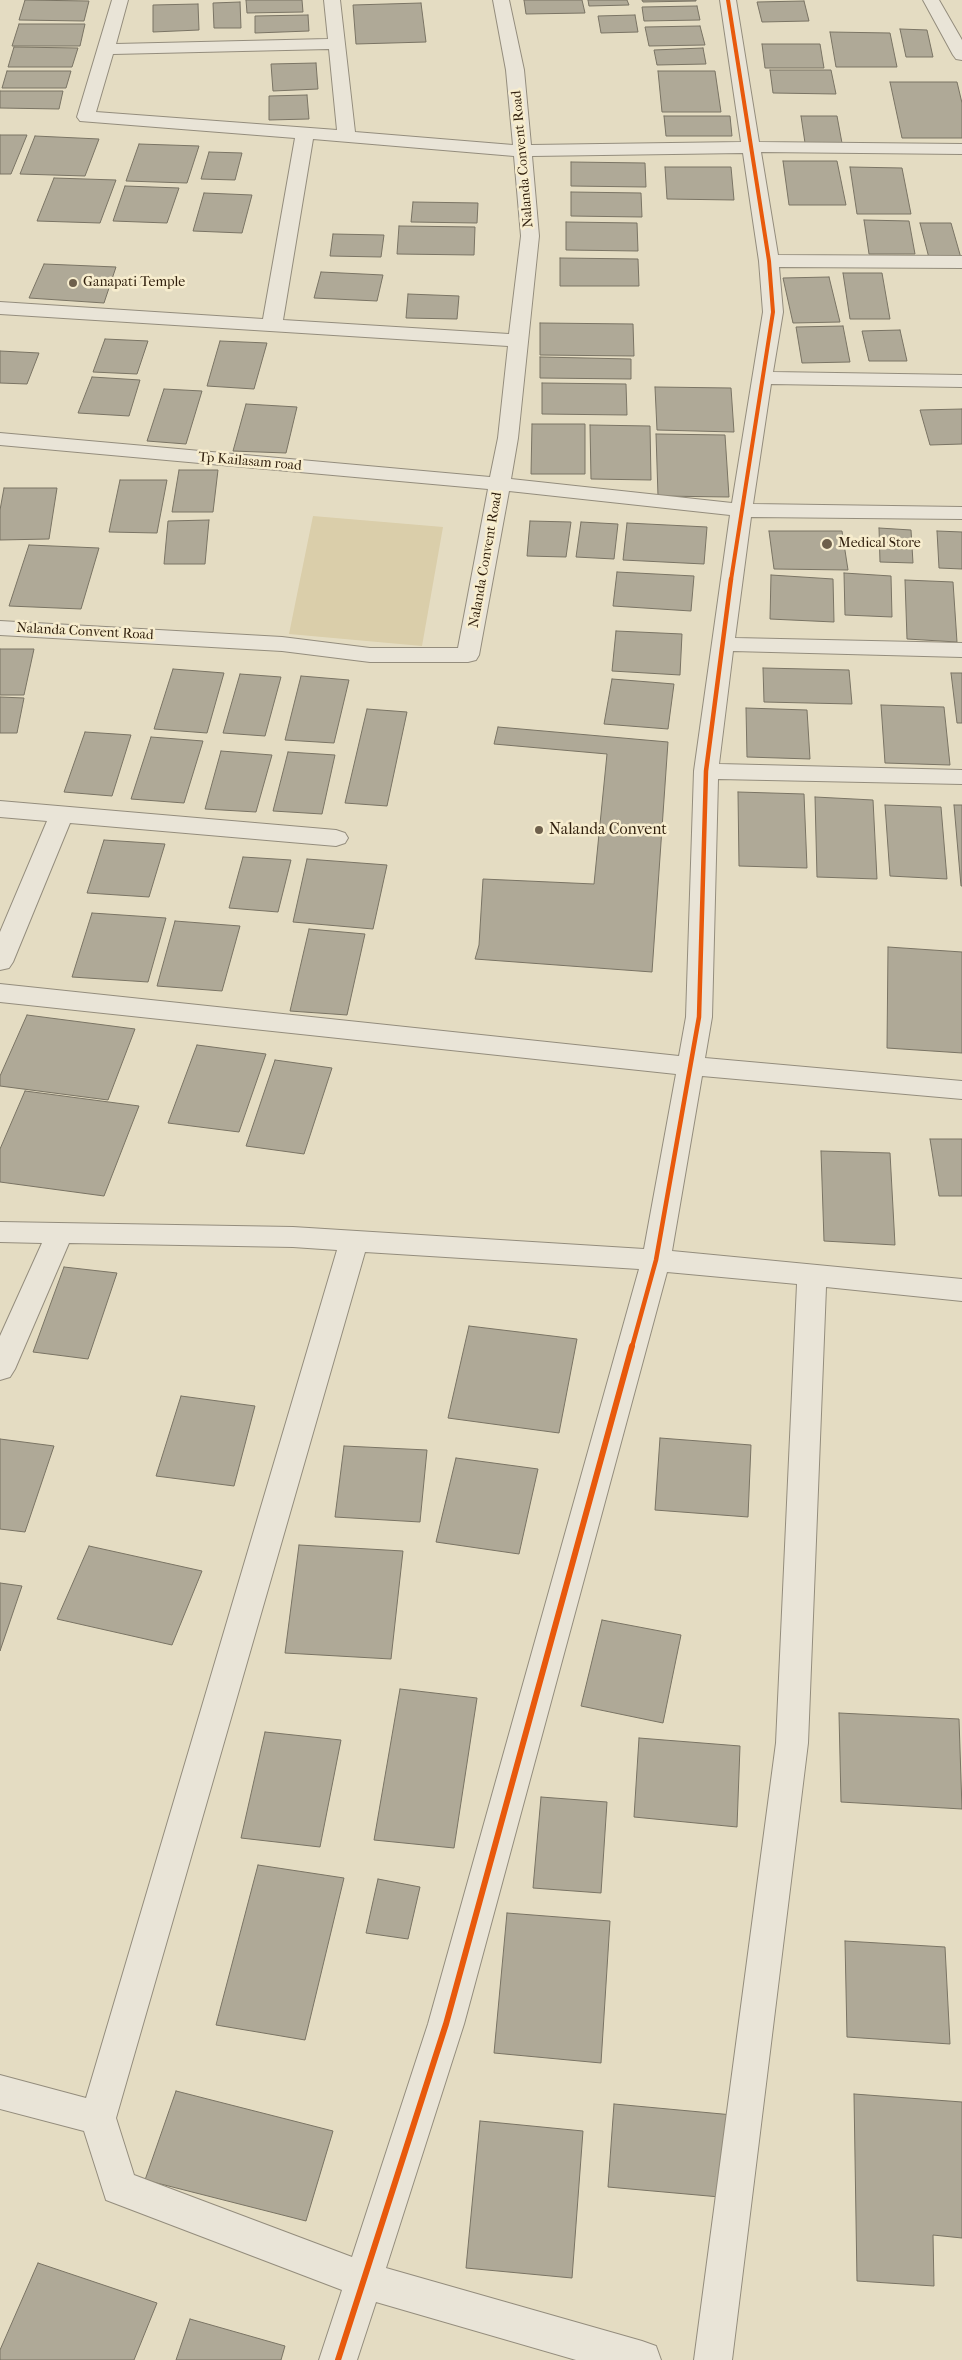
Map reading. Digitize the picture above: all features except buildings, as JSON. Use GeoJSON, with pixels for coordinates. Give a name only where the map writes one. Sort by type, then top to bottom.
{"type":"FeatureCollection","features":[{"type":"Feature","properties":{"kind":"street"},"geometry":{"type":"LineString","coordinates":[[120,0],[86,117],[347,136],[522,152],[750,147],[962,149]]}},
{"type":"Feature","properties":{"kind":"street"},"geometry":{"type":"LineString","coordinates":[[332,0],[347,136]]}},
{"type":"Feature","properties":{"kind":"street","name":"Nalanda Convent Road"},"geometry":{"type":"LineString","coordinates":[[0,628],[282,644],[370,655],[468,655],[508,438],[530,236],[515,70],[500,0]]}},
{"type":"Feature","properties":{"kind":"street"},"geometry":{"type":"LineString","coordinates":[[338,2360],[446,2024],[656,1260],[699,1016],[706,771],[741,510],[773,312],[769,261],[728,0]]}},
{"type":"Feature","properties":{"kind":"street"},"geometry":{"type":"LineString","coordinates":[[931,0],[962,55]]}},
{"type":"Feature","properties":{"kind":"street"},"geometry":{"type":"LineString","coordinates":[[106,49],[337,44]]}},
{"type":"Feature","properties":{"kind":"street"},"geometry":{"type":"LineString","coordinates":[[272,325],[305,133]]}},
{"type":"Feature","properties":{"kind":"street"},"geometry":{"type":"LineString","coordinates":[[769,261],[962,262]]}},
{"type":"Feature","properties":{"kind":"street"},"geometry":{"type":"LineString","coordinates":[[0,308],[518,341]]}},
{"type":"Feature","properties":{"kind":"street"},"geometry":{"type":"LineString","coordinates":[[762,378],[962,381]]}},
{"type":"Feature","properties":{"kind":"street","name":"Tp Kailasam road"},"geometry":{"type":"LineString","coordinates":[[0,439],[500,484],[741,510],[962,513]]}},
{"type":"Feature","properties":{"kind":"street"},"geometry":{"type":"LineString","coordinates":[[723,644],[962,650]]}},
{"type":"Feature","properties":{"kind":"street"},"geometry":{"type":"LineString","coordinates":[[706,771],[962,778]]}},
{"type":"Feature","properties":{"kind":"street"},"geometry":{"type":"LineString","coordinates":[[0,809],[336,838]]}},
{"type":"Feature","properties":{"kind":"street"},"geometry":{"type":"LineString","coordinates":[[0,962],[61,815]]}},
{"type":"Feature","properties":{"kind":"street"},"geometry":{"type":"LineString","coordinates":[[0,993],[690,1066],[962,1090]]}},
{"type":"Feature","properties":{"kind":"street"},"geometry":{"type":"LineString","coordinates":[[0,1232],[293,1237],[656,1260],[962,1290]]}},
{"type":"Feature","properties":{"kind":"street"},"geometry":{"type":"LineString","coordinates":[[0,1369],[60,1233]]}},
{"type":"Feature","properties":{"kind":"street"},"geometry":{"type":"LineString","coordinates":[[354,1241],[98,2118],[119,2187],[363,2280],[642,2360]]}},
{"type":"Feature","properties":{"kind":"street"},"geometry":{"type":"LineString","coordinates":[[713,2360],[792,1743],[812,1275]]}},
{"type":"Feature","properties":{"kind":"street"},"geometry":{"type":"LineString","coordinates":[[0,2092],[98,2118]]}},
{"type":"Feature","properties":{"kind":"shaded area"},"geometry":{"type":"Polygon","coordinates":[[[313,516],[443,527],[422,646],[289,634],[313,516]]]}},
{"type":"Feature","properties":{"kind":"cycle path"},"geometry":{"type":"LineString","coordinates":[[338,2360],[446,2024],[656,1260],[699,1017],[706,771],[737,535],[773,312],[769,261],[728,0]]}},
{"type":"Feature","properties":{"kind":"place","name":"Ganapati Temple"},"geometry":{"type":"Point","coordinates":[73,283]}},
{"type":"Feature","properties":{"kind":"place","name":"Medical Store"},"geometry":{"type":"Point","coordinates":[827,544]}},
{"type":"Feature","properties":{"kind":"place","name":"Nalanda Convent"},"geometry":{"type":"Point","coordinates":[539,830]}}]}
